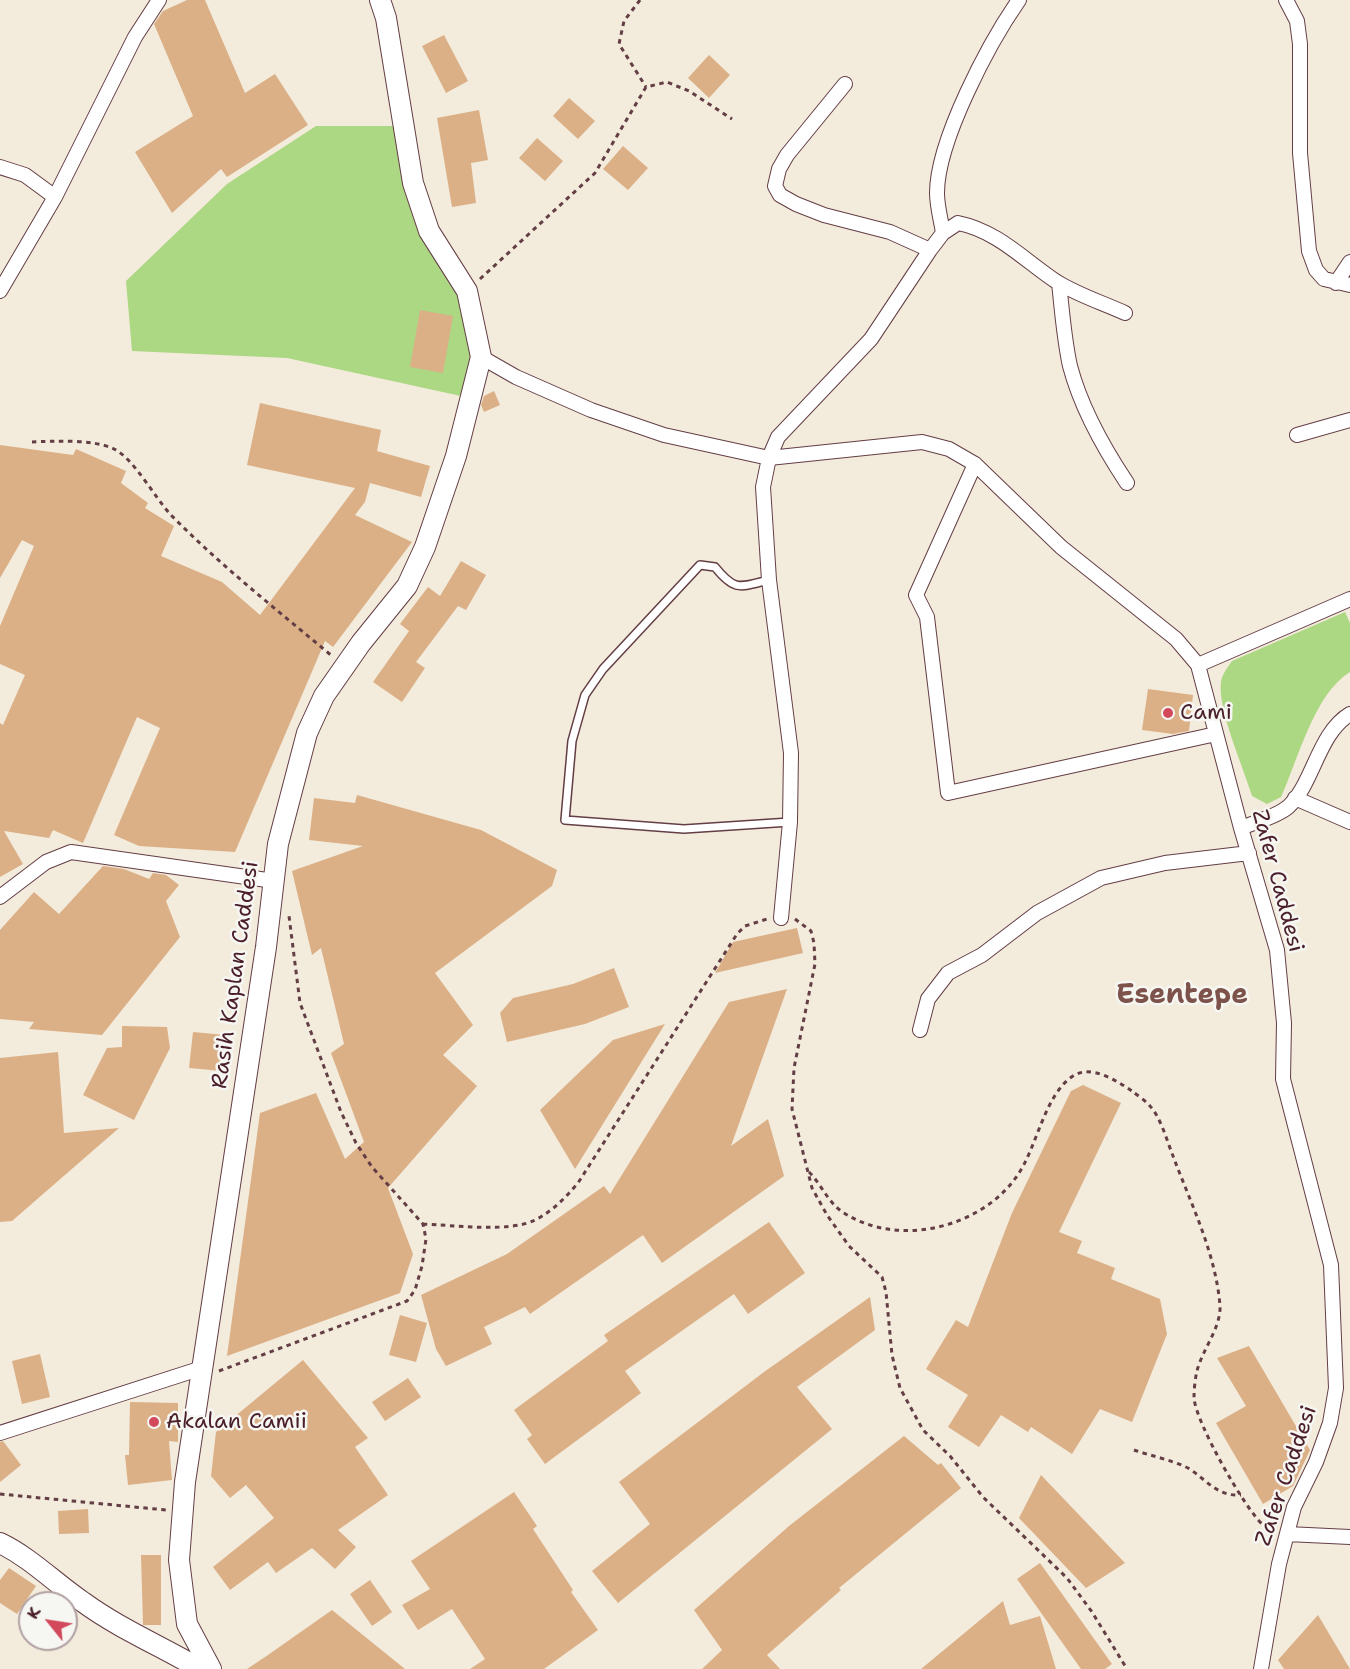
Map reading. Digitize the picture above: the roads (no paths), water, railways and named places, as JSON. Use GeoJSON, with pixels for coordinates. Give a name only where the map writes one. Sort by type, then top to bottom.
{"type":"FeatureCollection","features":[{"type":"Feature","properties":{"kind":"street"},"geometry":{"type":"LineString","coordinates":[[0,291],[55,196],[135,37],[159,0]]}},
{"type":"Feature","properties":{"kind":"street","name":"Rasih Kaplan Caddesi"},"geometry":{"type":"LineString","coordinates":[[212,1669],[187,1624],[179,1560],[201,1373],[278,844],[307,733],[324,696],[407,586],[425,547],[456,456],[481,357],[467,291],[429,231],[413,183],[386,18],[380,0]]}},
{"type":"Feature","properties":{"kind":"street"},"geometry":{"type":"LineString","coordinates":[[943,233],[937,193],[940,170],[949,141],[1002,24],[1019,0]]}},
{"type":"Feature","properties":{"kind":"street"},"geometry":{"type":"LineString","coordinates":[[1286,0],[1297,21],[1300,44],[1300,153],[1309,251],[1316,270],[1324,279],[1343,284],[1350,262]]}},
{"type":"Feature","properties":{"kind":"street"},"geometry":{"type":"LineString","coordinates":[[844,84],[787,155],[779,169],[776,186],[780,195],[824,215],[890,232],[930,250]]}},
{"type":"Feature","properties":{"kind":"street"},"geometry":{"type":"LineString","coordinates":[[0,167],[25,175],[55,196]]}},
{"type":"Feature","properties":{"kind":"street"},"geometry":{"type":"LineString","coordinates":[[781,918],[790,822],[791,753],[769,580],[763,487],[769,458],[778,437],[871,339],[930,250],[943,233],[958,223],[973,226],[995,237],[1059,283],[1125,313]]}},
{"type":"Feature","properties":{"kind":"street"},"geometry":{"type":"LineString","coordinates":[[1059,283],[1070,365],[1079,393],[1093,426],[1126,483]]}},
{"type":"Feature","properties":{"kind":"street"},"geometry":{"type":"LineString","coordinates":[[481,357],[516,377],[591,410],[664,435],[769,458],[922,442],[949,449],[975,464],[1061,547],[1176,639],[1198,666],[1350,599]]}},
{"type":"Feature","properties":{"kind":"street"},"geometry":{"type":"LineString","coordinates":[[1297,435],[1350,420]]}},
{"type":"Feature","properties":{"kind":"street"},"geometry":{"type":"LineString","coordinates":[[975,464],[916,595],[927,616],[948,793],[1216,734]]}},
{"type":"Feature","properties":{"kind":"street","name":"Zafer Caddesi"},"geometry":{"type":"LineString","coordinates":[[1198,666],[1241,828],[1277,950],[1284,1023],[1283,1079],[1331,1265],[1343,1370],[1330,1423],[1316,1462],[1294,1507],[1279,1564],[1261,1669]]}},
{"type":"Feature","properties":{"kind":"street"},"geometry":{"type":"LineString","coordinates":[[1241,828],[1287,808],[1295,798],[1329,736],[1342,718],[1350,714]]}},
{"type":"Feature","properties":{"kind":"street"},"geometry":{"type":"LineString","coordinates":[[1295,798],[1350,822]]}},
{"type":"Feature","properties":{"kind":"street"},"geometry":{"type":"LineString","coordinates":[[0,897],[46,862],[71,852],[273,881]]}},
{"type":"Feature","properties":{"kind":"street"},"geometry":{"type":"LineString","coordinates":[[920,1030],[928,999],[948,973],[982,955],[1037,913],[1101,878],[1165,863],[1249,853]]}},
{"type":"Feature","properties":{"kind":"street"},"geometry":{"type":"LineString","coordinates":[[0,1433],[201,1373]]}},
{"type":"Feature","properties":{"kind":"street"},"geometry":{"type":"LineString","coordinates":[[1287,1534],[1350,1537]]}},
{"type":"Feature","properties":{"kind":"street"},"geometry":{"type":"LineString","coordinates":[[0,1543],[17,1551],[83,1603],[130,1633],[200,1669]]}},
{"type":"Feature","properties":{"kind":"lane"},"geometry":{"type":"LineString","coordinates":[[769,580],[737,586],[729,583],[715,567],[700,565],[603,669],[585,695],[575,726],[565,820],[673,828],[790,822]]}},
{"type":"Feature","properties":{"kind":"place","name":"Cami"},"geometry":{"type":"Point","coordinates":[1168,713]}},
{"type":"Feature","properties":{"kind":"place","name":"Akalan Camii"},"geometry":{"type":"Point","coordinates":[154,1422]}},
{"type":"Feature","properties":{"kind":"district","name":"Esentepe"},"geometry":{"type":"Point","coordinates":[1182,996]}}]}
